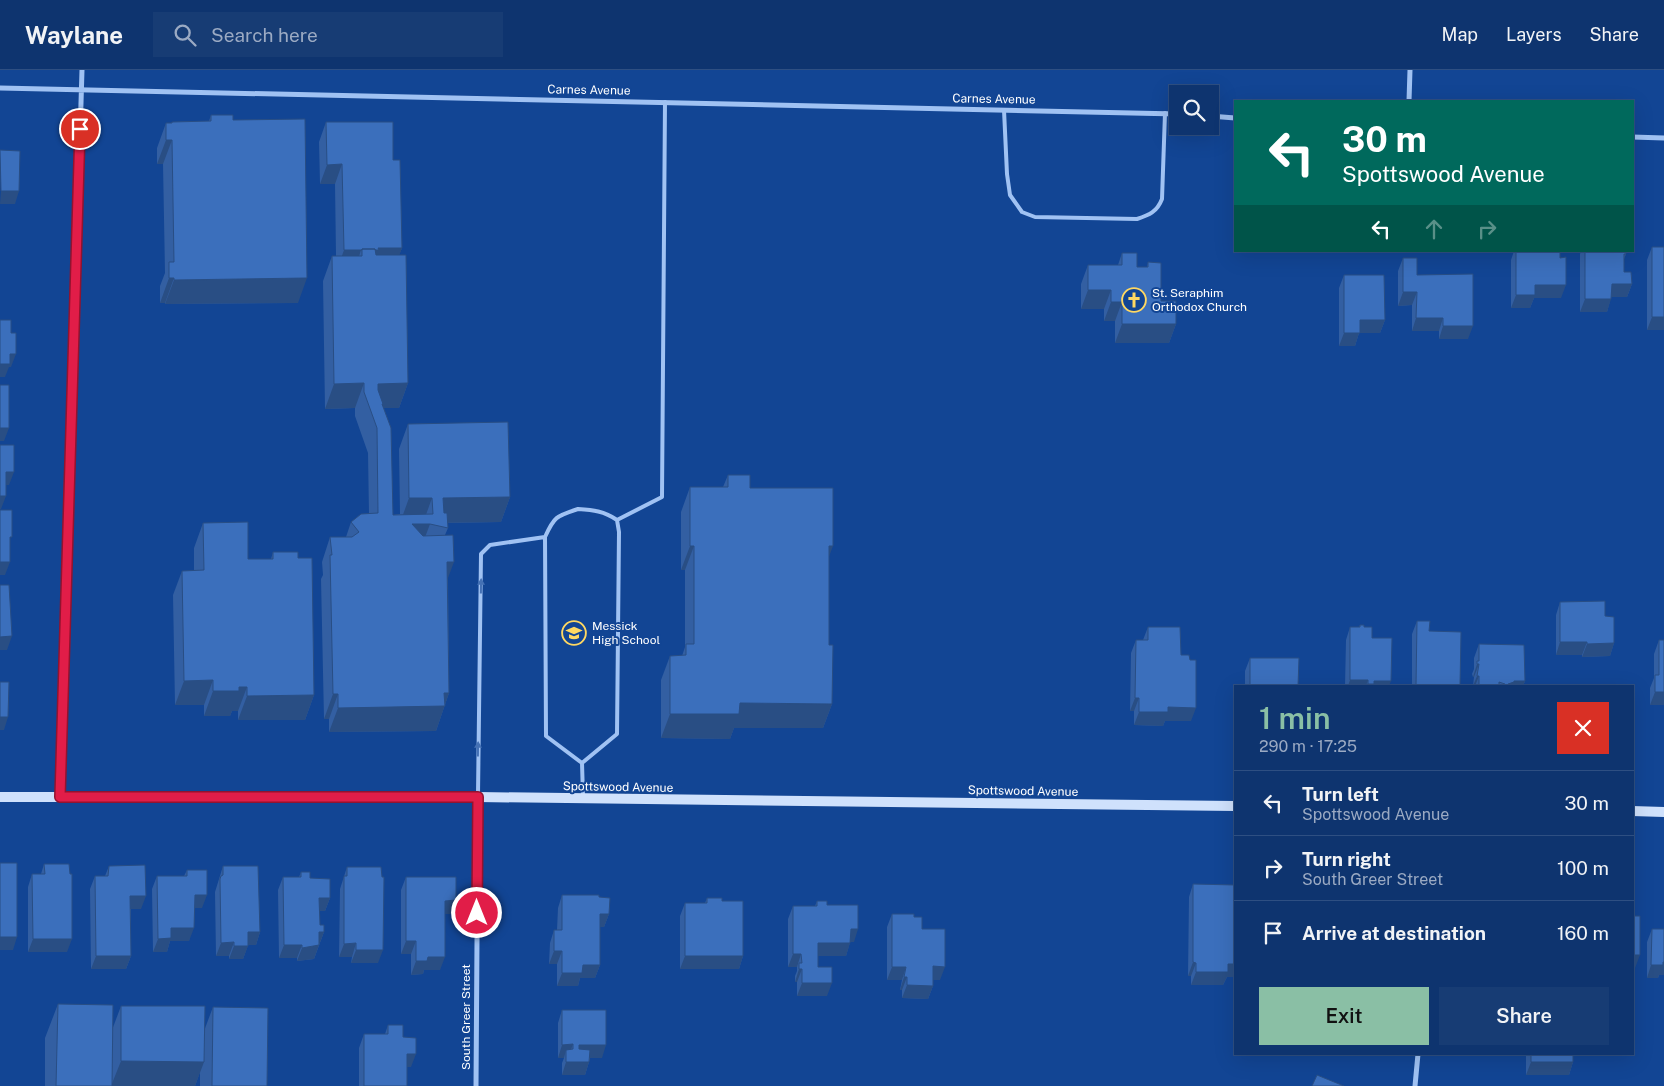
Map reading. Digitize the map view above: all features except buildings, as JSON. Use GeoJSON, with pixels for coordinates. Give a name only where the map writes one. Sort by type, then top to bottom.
{"type":"FeatureCollection","features":[{"type":"Feature","properties":{"kind":"street"},"geometry":{"type":"LineString","coordinates":[[60,797],[82,70]]}},
{"type":"Feature","properties":{"kind":"street"},"geometry":{"type":"LineString","coordinates":[[1409,100],[1410,70]]}},
{"type":"Feature","properties":{"kind":"street","name":"Carnes Avenue"},"geometry":{"type":"LineString","coordinates":[[0,88],[1169,113]]}},
{"type":"Feature","properties":{"kind":"street"},"geometry":{"type":"LineString","coordinates":[[1219,117],[1234,118]]}},
{"type":"Feature","properties":{"kind":"street"},"geometry":{"type":"LineString","coordinates":[[1634,137],[1664,138]]}},
{"type":"Feature","properties":{"kind":"street","name":"Spottswood Avenue"},"geometry":{"type":"LineString","coordinates":[[0,797],[478,797],[1234,806]]}},
{"type":"Feature","properties":{"kind":"street","name":"South Greer Street"},"geometry":{"type":"LineString","coordinates":[[476,1086],[478,797]]}},
{"type":"Feature","properties":{"kind":"street"},"geometry":{"type":"LineString","coordinates":[[1634,811],[1664,812]]}},
{"type":"Feature","properties":{"kind":"street"},"geometry":{"type":"LineString","coordinates":[[1415,1086],[1418,1055]]}},
{"type":"Feature","properties":{"kind":"lane"},"geometry":{"type":"LineString","coordinates":[[617,520],[662,497],[665,102]]}},
{"type":"Feature","properties":{"kind":"lane"},"geometry":{"type":"LineString","coordinates":[[1004,109],[1007,174],[1010,195],[1022,212],[1035,217],[1137,219],[1149,215],[1159,207],[1162,200],[1165,113]]}},
{"type":"Feature","properties":{"kind":"lane"},"geometry":{"type":"LineString","coordinates":[[578,510],[597,510],[617,520],[619,532],[617,734],[582,763],[546,736],[545,537],[552,522],[563,514],[578,510]]}},
{"type":"Feature","properties":{"kind":"lane"},"geometry":{"type":"LineString","coordinates":[[478,797],[481,554],[490,545],[545,537]]}},
{"type":"Feature","properties":{"kind":"lane"},"geometry":{"type":"LineString","coordinates":[[582,763],[583,799]]}},
{"type":"Feature","properties":{"kind":"place","name":"St. Seraphim Orthodox Church"},"geometry":{"type":"Point","coordinates":[1134,300]}},
{"type":"Feature","properties":{"kind":"place","name":"Messick High School"},"geometry":{"type":"Point","coordinates":[574,633]}},
{"type":"Feature","properties":{"kind":"route"},"geometry":{"type":"LineString","coordinates":[[80,129],[60,797],[478,797],[477,913]]}}]}
